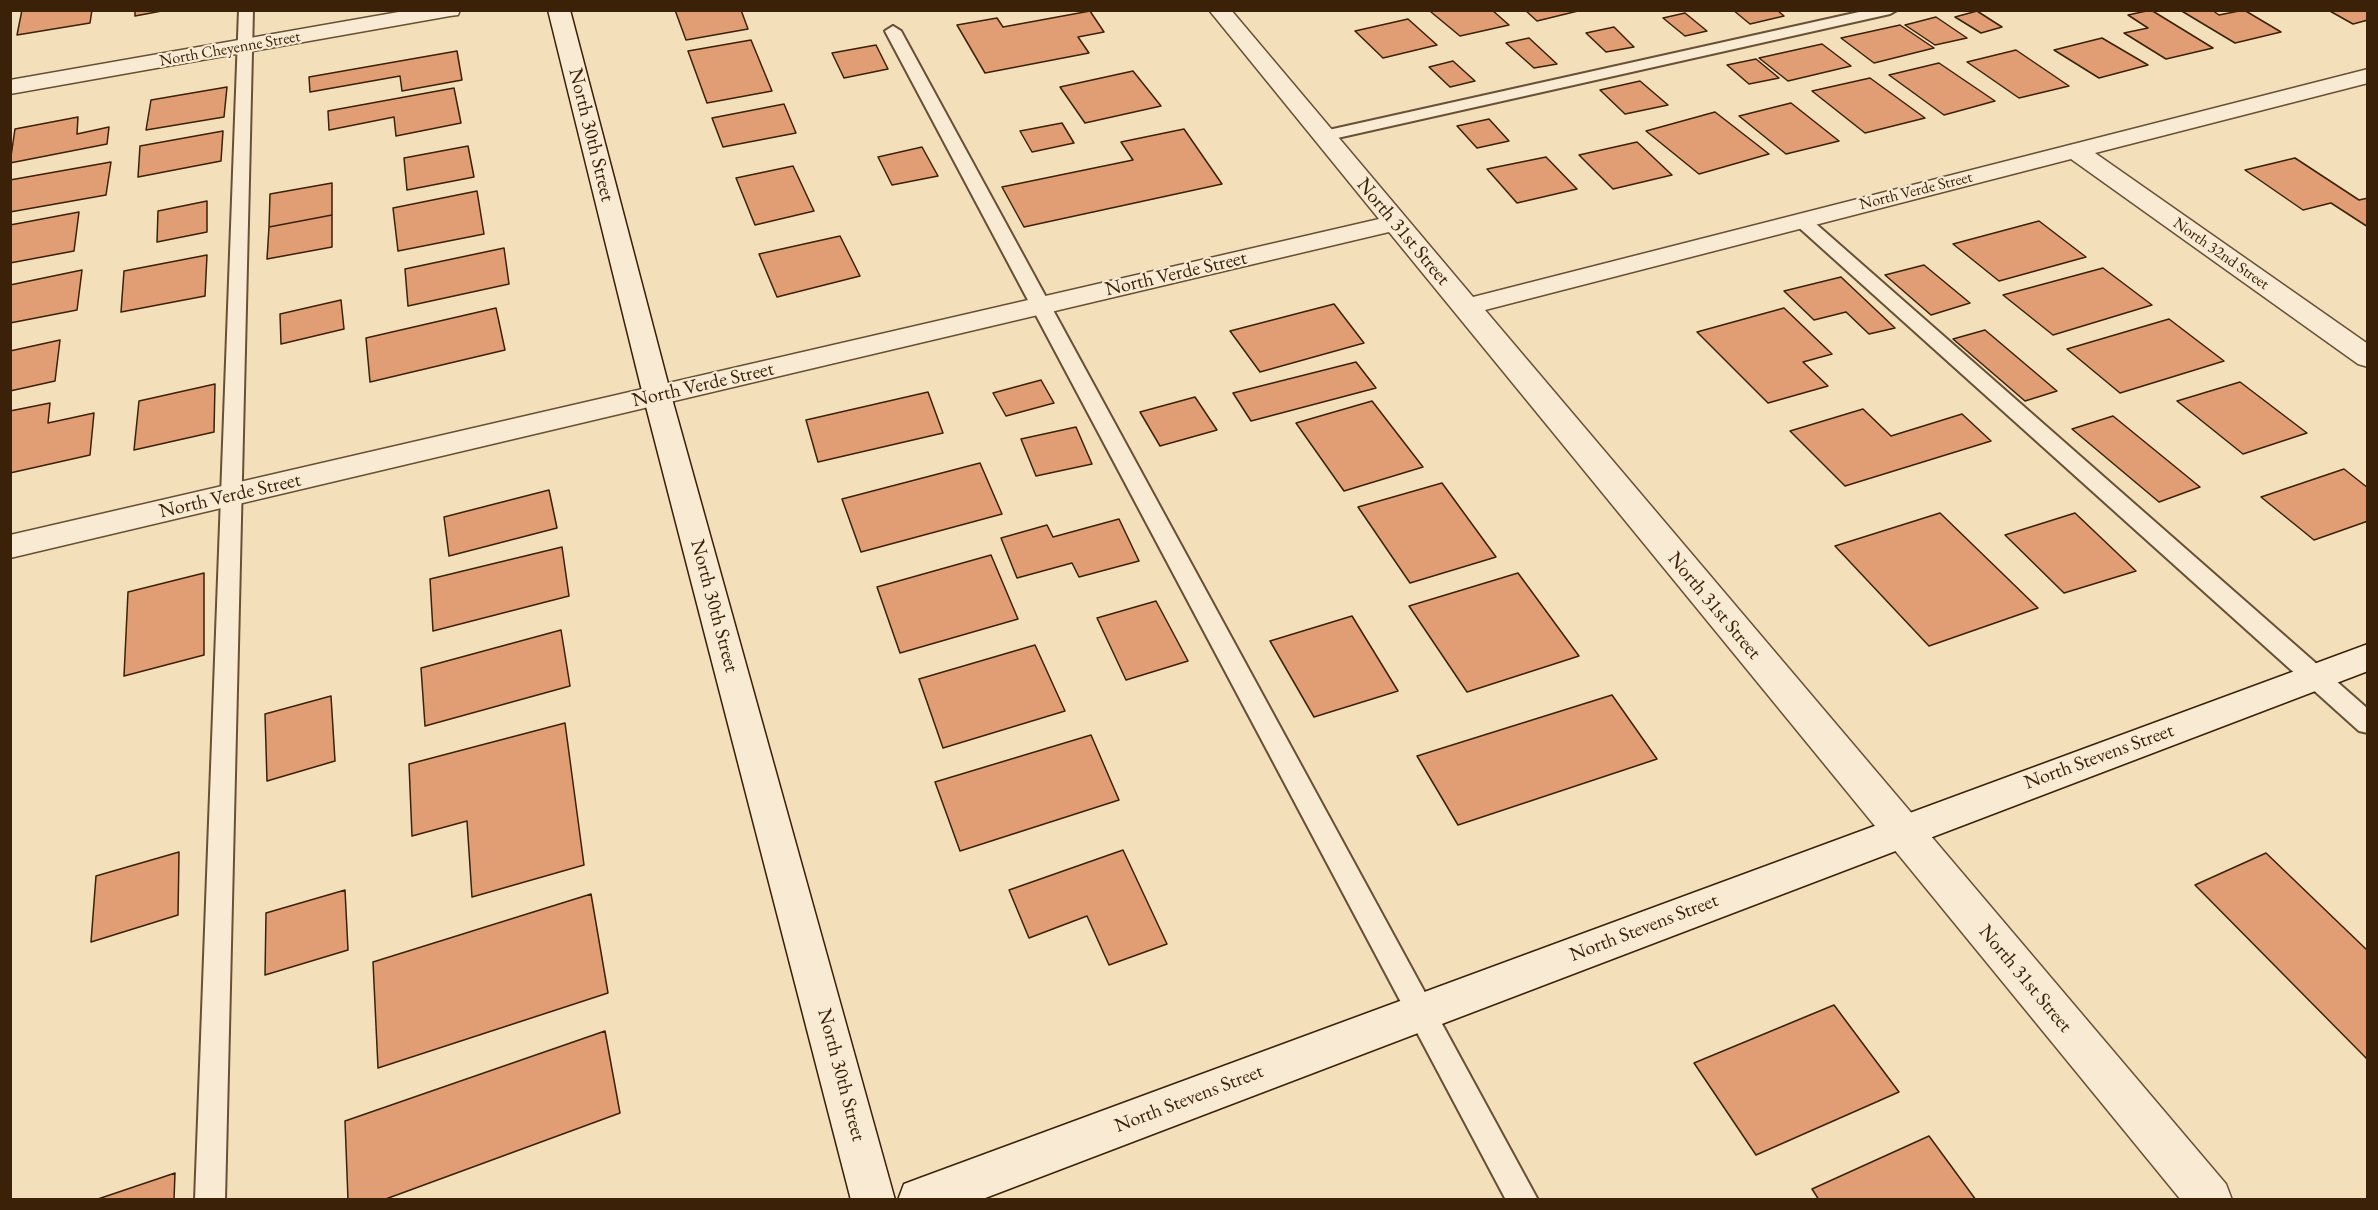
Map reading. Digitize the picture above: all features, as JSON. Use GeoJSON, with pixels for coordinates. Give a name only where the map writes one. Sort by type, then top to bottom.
{"type":"FeatureCollection","features":[{"type":"Feature","properties":{"kind":"street","name":"North Cheyenne Street"},"geometry":{"type":"LineString","coordinates":[[10,87],[450,10]]}},
{"type":"Feature","properties":{"kind":"street","name":"North 30th Street"},"geometry":{"type":"LineString","coordinates":[[559,10],[657,395],[873,1200]]}},
{"type":"Feature","properties":{"kind":"street","name":"North 31st Street"},"geometry":{"type":"LineString","coordinates":[[1219,10],[2210,1200]]}},
{"type":"Feature","properties":{"kind":"street","name":"North Verde Street"},"geometry":{"type":"LineString","coordinates":[[1466,307],[2367,76]]}},
{"type":"Feature","properties":{"kind":"street","name":"North 32nd Street"},"geometry":{"type":"LineString","coordinates":[[2074,150],[2367,358]]}},
{"type":"Feature","properties":{"kind":"street","name":"North Verde Street"},"geometry":{"type":"LineString","coordinates":[[10,547],[1395,223]]}},
{"type":"Feature","properties":{"kind":"street","name":"North Stevens Street"},"geometry":{"type":"LineString","coordinates":[[920,1200],[2367,657]]}},
{"type":"Feature","properties":{"kind":"lane"},"geometry":{"type":"LineString","coordinates":[[210,1200],[246,10]]}},
{"type":"Feature","properties":{"kind":"lane"},"geometry":{"type":"LineString","coordinates":[[1324,136],[1890,10]]}},
{"type":"Feature","properties":{"kind":"lane"},"geometry":{"type":"LineString","coordinates":[[893,31],[1523,1200]]}},
{"type":"Feature","properties":{"kind":"lane"},"geometry":{"type":"LineString","coordinates":[[1801,220],[2367,724]]}},
{"type":"Feature","properties":{"kind":"building"},"geometry":{"type":"Polygon","coordinates":[[[22,10],[92,10],[90,23],[17,35],[22,10]]]}},
{"type":"Feature","properties":{"kind":"building"},"geometry":{"type":"Polygon","coordinates":[[[135,10],[167,10],[135,16],[135,10]]]}},
{"type":"Feature","properties":{"kind":"building"},"geometry":{"type":"Polygon","coordinates":[[[675,10],[741,10],[748,29],[686,40],[675,10]]]}},
{"type":"Feature","properties":{"kind":"building"},"geometry":{"type":"Polygon","coordinates":[[[1436,10],[1492,10],[1509,25],[1460,36],[1431,12],[1436,10]]]}},
{"type":"Feature","properties":{"kind":"building"},"geometry":{"type":"Polygon","coordinates":[[[1525,10],[1582,10],[1537,21],[1525,10]]]}},
{"type":"Feature","properties":{"kind":"building"},"geometry":{"type":"Polygon","coordinates":[[[1733,10],[1777,10],[1784,16],[1750,24],[1733,10]]]}},
{"type":"Feature","properties":{"kind":"building"},"geometry":{"type":"Polygon","coordinates":[[[2151,10],[2213,48],[2166,59],[2124,33],[2148,28],[2128,15],[2151,10]]]}},
{"type":"Feature","properties":{"kind":"building"},"geometry":{"type":"Polygon","coordinates":[[[2180,10],[2212,10],[2219,15],[2244,10],[2281,32],[2235,43],[2180,10]]]}},
{"type":"Feature","properties":{"kind":"building"},"geometry":{"type":"Polygon","coordinates":[[[2328,10],[2368,10],[2368,20],[2353,24],[2328,10]]]}},
{"type":"Feature","properties":{"kind":"building"},"geometry":{"type":"Polygon","coordinates":[[[1090,11],[1104,32],[1078,37],[1089,53],[985,73],[957,25],[997,18],[1003,27],[1090,11]]]}},
{"type":"Feature","properties":{"kind":"building"},"geometry":{"type":"Polygon","coordinates":[[[1977,11],[2002,27],[1981,33],[1955,17],[1977,11]]]}},
{"type":"Feature","properties":{"kind":"building"},"geometry":{"type":"Polygon","coordinates":[[[1685,13],[1707,31],[1685,36],[1663,18],[1685,13]]]}},
{"type":"Feature","properties":{"kind":"building"},"geometry":{"type":"Polygon","coordinates":[[[1936,17],[1967,38],[1935,45],[1905,25],[1936,17]]]}},
{"type":"Feature","properties":{"kind":"building"},"geometry":{"type":"Polygon","coordinates":[[[1408,19],[1437,45],[1383,58],[1355,31],[1408,19]]]}},
{"type":"Feature","properties":{"kind":"building"},"geometry":{"type":"Polygon","coordinates":[[[1900,25],[1934,48],[1874,63],[1841,38],[1900,25]]]}},
{"type":"Feature","properties":{"kind":"building"},"geometry":{"type":"Polygon","coordinates":[[[1614,27],[1634,47],[1606,52],[1586,33],[1614,27]]]}},
{"type":"Feature","properties":{"kind":"building"},"geometry":{"type":"Polygon","coordinates":[[[1529,38],[1557,64],[1534,68],[1506,43],[1529,38]]]}},
{"type":"Feature","properties":{"kind":"building"},"geometry":{"type":"Polygon","coordinates":[[[2102,38],[2148,65],[2099,78],[2054,50],[2102,38]]]}},
{"type":"Feature","properties":{"kind":"building"},"geometry":{"type":"Polygon","coordinates":[[[751,40],[772,91],[707,103],[688,51],[751,40]]]}},
{"type":"Feature","properties":{"kind":"building"},"geometry":{"type":"Polygon","coordinates":[[[1822,44],[1851,66],[1788,81],[1759,58],[1822,44]]]}},
{"type":"Feature","properties":{"kind":"building"},"geometry":{"type":"Polygon","coordinates":[[[876,45],[888,69],[844,78],[832,53],[876,45]]]}},
{"type":"Feature","properties":{"kind":"building"},"geometry":{"type":"Polygon","coordinates":[[[2016,50],[2069,86],[2019,98],[1967,62],[2016,50]]]}},
{"type":"Feature","properties":{"kind":"building"},"geometry":{"type":"Polygon","coordinates":[[[457,51],[462,80],[402,91],[400,76],[310,92],[309,77],[457,51]]]}},
{"type":"Feature","properties":{"kind":"building"},"geometry":{"type":"Polygon","coordinates":[[[1756,59],[1779,78],[1749,84],[1727,65],[1756,59]]]}},
{"type":"Feature","properties":{"kind":"building"},"geometry":{"type":"Polygon","coordinates":[[[1453,61],[1475,81],[1450,87],[1429,67],[1453,61]]]}},
{"type":"Feature","properties":{"kind":"building"},"geometry":{"type":"Polygon","coordinates":[[[1939,63],[1995,101],[1944,115],[1889,75],[1939,63]]]}},
{"type":"Feature","properties":{"kind":"building"},"geometry":{"type":"Polygon","coordinates":[[[1133,71],[1161,106],[1085,123],[1060,87],[1133,71]]]}},
{"type":"Feature","properties":{"kind":"building"},"geometry":{"type":"Polygon","coordinates":[[[1870,78],[1925,118],[1865,133],[1812,91],[1870,78]]]}},
{"type":"Feature","properties":{"kind":"building"},"geometry":{"type":"Polygon","coordinates":[[[1640,81],[1668,105],[1625,114],[1600,90],[1640,81]]]}},
{"type":"Feature","properties":{"kind":"building"},"geometry":{"type":"Polygon","coordinates":[[[227,87],[224,117],[146,130],[151,100],[227,87]]]}},
{"type":"Feature","properties":{"kind":"building"},"geometry":{"type":"Polygon","coordinates":[[[454,88],[461,123],[396,136],[394,117],[329,130],[328,111],[454,88]]]}},
{"type":"Feature","properties":{"kind":"building"},"geometry":{"type":"Polygon","coordinates":[[[1791,103],[1839,141],[1786,154],[1739,116],[1791,103]]]}},
{"type":"Feature","properties":{"kind":"building"},"geometry":{"type":"Polygon","coordinates":[[[784,104],[796,133],[723,147],[712,118],[784,104]]]}},
{"type":"Feature","properties":{"kind":"building"},"geometry":{"type":"Polygon","coordinates":[[[1715,112],[1769,154],[1699,174],[1646,131],[1715,112]]]}},
{"type":"Feature","properties":{"kind":"building"},"geometry":{"type":"Polygon","coordinates":[[[78,117],[77,134],[109,127],[107,144],[10,163],[15,129],[78,117]]]}},
{"type":"Feature","properties":{"kind":"building"},"geometry":{"type":"Polygon","coordinates":[[[1489,119],[1509,141],[1477,148],[1457,126],[1489,119]]]}},
{"type":"Feature","properties":{"kind":"building"},"geometry":{"type":"Polygon","coordinates":[[[1062,123],[1074,143],[1032,152],[1020,131],[1062,123]]]}},
{"type":"Feature","properties":{"kind":"building"},"geometry":{"type":"Polygon","coordinates":[[[1184,129],[1222,184],[1024,227],[1002,187],[1133,160],[1121,142],[1184,129]]]}},
{"type":"Feature","properties":{"kind":"building"},"geometry":{"type":"Polygon","coordinates":[[[223,131],[221,161],[138,177],[140,146],[223,131]]]}},
{"type":"Feature","properties":{"kind":"building"},"geometry":{"type":"Polygon","coordinates":[[[1637,142],[1672,175],[1613,189],[1579,155],[1637,142]]]}},
{"type":"Feature","properties":{"kind":"building"},"geometry":{"type":"Polygon","coordinates":[[[468,146],[474,177],[407,190],[404,158],[468,146]]]}},
{"type":"Feature","properties":{"kind":"building"},"geometry":{"type":"Polygon","coordinates":[[[922,147],[938,176],[892,185],[878,157],[922,147]]]}},
{"type":"Feature","properties":{"kind":"building"},"geometry":{"type":"Polygon","coordinates":[[[1546,157],[1577,189],[1517,203],[1487,169],[1546,157]]]}},
{"type":"Feature","properties":{"kind":"building"},"geometry":{"type":"Polygon","coordinates":[[[2295,158],[2359,200],[2368,198],[2368,227],[2331,203],[2303,210],[2245,170],[2295,158]]]}},
{"type":"Feature","properties":{"kind":"building"},"geometry":{"type":"Polygon","coordinates":[[[111,162],[106,195],[10,212],[10,180],[111,162]]]}},
{"type":"Feature","properties":{"kind":"building"},"geometry":{"type":"Polygon","coordinates":[[[793,166],[814,211],[755,225],[736,178],[793,166]]]}},
{"type":"Feature","properties":{"kind":"building"},"geometry":{"type":"Polygon","coordinates":[[[332,183],[332,215],[269,227],[270,194],[332,183]]]}},
{"type":"Feature","properties":{"kind":"building"},"geometry":{"type":"Polygon","coordinates":[[[477,191],[484,234],[398,251],[393,208],[477,191]]]}},
{"type":"Feature","properties":{"kind":"building"},"geometry":{"type":"Polygon","coordinates":[[[207,201],[207,232],[157,242],[158,211],[207,201]]]}},
{"type":"Feature","properties":{"kind":"building"},"geometry":{"type":"Polygon","coordinates":[[[79,212],[74,251],[10,263],[10,225],[79,212]]]}},
{"type":"Feature","properties":{"kind":"building"},"geometry":{"type":"Polygon","coordinates":[[[332,215],[332,247],[267,259],[269,227],[332,215]]]}},
{"type":"Feature","properties":{"kind":"building"},"geometry":{"type":"Polygon","coordinates":[[[2039,221],[2086,257],[1999,281],[1953,244],[2039,221]]]}},
{"type":"Feature","properties":{"kind":"building"},"geometry":{"type":"Polygon","coordinates":[[[840,236],[860,276],[777,297],[759,254],[840,236]]]}},
{"type":"Feature","properties":{"kind":"building"},"geometry":{"type":"Polygon","coordinates":[[[504,248],[509,284],[408,306],[405,269],[504,248]]]}},
{"type":"Feature","properties":{"kind":"building"},"geometry":{"type":"Polygon","coordinates":[[[207,255],[205,296],[121,312],[124,271],[207,255]]]}},
{"type":"Feature","properties":{"kind":"building"},"geometry":{"type":"Polygon","coordinates":[[[1924,265],[1970,303],[1931,315],[1885,275],[1924,265]]]}},
{"type":"Feature","properties":{"kind":"building"},"geometry":{"type":"Polygon","coordinates":[[[2103,268],[2152,305],[2053,335],[2003,295],[2103,268]]]}},
{"type":"Feature","properties":{"kind":"building"},"geometry":{"type":"Polygon","coordinates":[[[82,270],[77,310],[10,323],[10,285],[82,270]]]}},
{"type":"Feature","properties":{"kind":"building"},"geometry":{"type":"Polygon","coordinates":[[[1841,277],[1895,328],[1869,334],[1846,312],[1814,320],[1784,291],[1841,277]]]}},
{"type":"Feature","properties":{"kind":"building"},"geometry":{"type":"Polygon","coordinates":[[[341,300],[344,329],[281,344],[280,314],[341,300]]]}},
{"type":"Feature","properties":{"kind":"building"},"geometry":{"type":"Polygon","coordinates":[[[1334,304],[1364,343],[1260,372],[1230,331],[1334,304]]]}},
{"type":"Feature","properties":{"kind":"building"},"geometry":{"type":"Polygon","coordinates":[[[496,308],[505,350],[370,382],[366,338],[496,308]]]}},
{"type":"Feature","properties":{"kind":"building"},"geometry":{"type":"Polygon","coordinates":[[[1784,308],[1832,354],[1803,362],[1828,386],[1768,403],[1697,332],[1784,308]]]}},
{"type":"Feature","properties":{"kind":"building"},"geometry":{"type":"Polygon","coordinates":[[[2169,319],[2224,361],[2120,393],[2067,349],[2169,319]]]}},
{"type":"Feature","properties":{"kind":"building"},"geometry":{"type":"Polygon","coordinates":[[[1985,330],[2057,391],[2025,401],[1953,339],[1985,330]]]}},
{"type":"Feature","properties":{"kind":"building"},"geometry":{"type":"Polygon","coordinates":[[[60,340],[55,381],[10,391],[10,351],[60,340]]]}},
{"type":"Feature","properties":{"kind":"building"},"geometry":{"type":"Polygon","coordinates":[[[1356,362],[1376,388],[1251,421],[1233,393],[1356,362]]]}},
{"type":"Feature","properties":{"kind":"building"},"geometry":{"type":"Polygon","coordinates":[[[1041,380],[1054,403],[1006,416],[993,393],[1041,380]]]}},
{"type":"Feature","properties":{"kind":"building"},"geometry":{"type":"Polygon","coordinates":[[[2240,382],[2307,433],[2243,454],[2177,401],[2240,382]]]}},
{"type":"Feature","properties":{"kind":"building"},"geometry":{"type":"Polygon","coordinates":[[[215,384],[214,432],[134,450],[139,401],[215,384]]]}},
{"type":"Feature","properties":{"kind":"building"},"geometry":{"type":"Polygon","coordinates":[[[928,392],[943,433],[818,462],[806,420],[928,392]]]}},
{"type":"Feature","properties":{"kind":"building"},"geometry":{"type":"Polygon","coordinates":[[[1195,397],[1217,430],[1160,446],[1140,412],[1195,397]]]}},
{"type":"Feature","properties":{"kind":"building"},"geometry":{"type":"Polygon","coordinates":[[[1372,401],[1423,467],[1344,491],[1296,423],[1372,401]]]}},
{"type":"Feature","properties":{"kind":"building"},"geometry":{"type":"Polygon","coordinates":[[[50,403],[48,423],[94,413],[90,455],[10,473],[10,411],[50,403]]]}},
{"type":"Feature","properties":{"kind":"building"},"geometry":{"type":"Polygon","coordinates":[[[1863,409],[1891,436],[1962,414],[1991,441],[1845,486],[1790,431],[1863,409]]]}},
{"type":"Feature","properties":{"kind":"building"},"geometry":{"type":"Polygon","coordinates":[[[2113,416],[2200,487],[2159,502],[2072,429],[2113,416]]]}},
{"type":"Feature","properties":{"kind":"building"},"geometry":{"type":"Polygon","coordinates":[[[1076,427],[1092,464],[1036,476],[1021,439],[1076,427]]]}},
{"type":"Feature","properties":{"kind":"building"},"geometry":{"type":"Polygon","coordinates":[[[980,463],[1002,514],[861,552],[842,499],[980,463]]]}},
{"type":"Feature","properties":{"kind":"building"},"geometry":{"type":"Polygon","coordinates":[[[2344,469],[2368,488],[2368,521],[2314,540],[2261,497],[2344,469]]]}},
{"type":"Feature","properties":{"kind":"building"},"geometry":{"type":"Polygon","coordinates":[[[1442,483],[1496,557],[1410,583],[1358,507],[1442,483]]]}},
{"type":"Feature","properties":{"kind":"building"},"geometry":{"type":"Polygon","coordinates":[[[549,490],[557,528],[449,556],[444,517],[549,490]]]}},
{"type":"Feature","properties":{"kind":"building"},"geometry":{"type":"Polygon","coordinates":[[[1940,513],[2038,608],[1929,646],[1835,546],[1940,513]]]}},
{"type":"Feature","properties":{"kind":"building"},"geometry":{"type":"Polygon","coordinates":[[[2075,513],[2136,571],[2064,593],[2005,535],[2075,513]]]}},
{"type":"Feature","properties":{"kind":"building"},"geometry":{"type":"Polygon","coordinates":[[[1119,519],[1139,561],[1079,577],[1072,563],[1017,578],[1001,538],[1047,525],[1053,537],[1119,519]]]}},
{"type":"Feature","properties":{"kind":"building"},"geometry":{"type":"Polygon","coordinates":[[[562,547],[569,596],[433,631],[430,579],[562,547]]]}},
{"type":"Feature","properties":{"kind":"building"},"geometry":{"type":"Polygon","coordinates":[[[991,555],[1018,619],[900,653],[877,587],[991,555]]]}},
{"type":"Feature","properties":{"kind":"building"},"geometry":{"type":"Polygon","coordinates":[[[204,573],[204,655],[124,676],[128,592],[204,573]]]}},
{"type":"Feature","properties":{"kind":"building"},"geometry":{"type":"Polygon","coordinates":[[[1518,573],[1579,656],[1467,692],[1409,606],[1518,573]]]}},
{"type":"Feature","properties":{"kind":"building"},"geometry":{"type":"Polygon","coordinates":[[[1156,601],[1188,661],[1126,680],[1097,618],[1156,601]]]}},
{"type":"Feature","properties":{"kind":"building"},"geometry":{"type":"Polygon","coordinates":[[[1352,616],[1398,691],[1314,717],[1270,641],[1352,616]]]}},
{"type":"Feature","properties":{"kind":"building"},"geometry":{"type":"Polygon","coordinates":[[[561,630],[570,686],[425,726],[421,668],[561,630]]]}},
{"type":"Feature","properties":{"kind":"building"},"geometry":{"type":"Polygon","coordinates":[[[1035,645],[1065,711],[943,748],[919,679],[1035,645]]]}},
{"type":"Feature","properties":{"kind":"building"},"geometry":{"type":"Polygon","coordinates":[[[1612,695],[1657,759],[1458,825],[1417,756],[1612,695]]]}},
{"type":"Feature","properties":{"kind":"building"},"geometry":{"type":"Polygon","coordinates":[[[331,696],[335,761],[267,781],[265,714],[331,696]]]}},
{"type":"Feature","properties":{"kind":"building"},"geometry":{"type":"Polygon","coordinates":[[[565,723],[584,865],[472,897],[467,821],[412,836],[409,764],[565,723]]]}},
{"type":"Feature","properties":{"kind":"building"},"geometry":{"type":"Polygon","coordinates":[[[1091,735],[1119,800],[960,851],[935,782],[1091,735]]]}},
{"type":"Feature","properties":{"kind":"building"},"geometry":{"type":"Polygon","coordinates":[[[1123,850],[1167,944],[1109,965],[1087,916],[1029,938],[1009,890],[1123,850]]]}},
{"type":"Feature","properties":{"kind":"building"},"geometry":{"type":"Polygon","coordinates":[[[179,852],[178,915],[91,942],[96,876],[179,852]]]}},
{"type":"Feature","properties":{"kind":"building"},"geometry":{"type":"Polygon","coordinates":[[[2266,853],[2368,951],[2368,1060],[2195,885],[2266,853]]]}},
{"type":"Feature","properties":{"kind":"building"},"geometry":{"type":"Polygon","coordinates":[[[345,890],[348,950],[265,975],[266,913],[345,890]]]}},
{"type":"Feature","properties":{"kind":"building"},"geometry":{"type":"Polygon","coordinates":[[[591,894],[608,993],[378,1068],[373,962],[591,894]]]}},
{"type":"Feature","properties":{"kind":"building"},"geometry":{"type":"Polygon","coordinates":[[[1834,1005],[1899,1092],[1756,1155],[1694,1063],[1834,1005]]]}},
{"type":"Feature","properties":{"kind":"building"},"geometry":{"type":"Polygon","coordinates":[[[605,1031],[620,1113],[383,1200],[348,1200],[345,1121],[605,1031]]]}},
{"type":"Feature","properties":{"kind":"building"},"geometry":{"type":"Polygon","coordinates":[[[1929,1136],[1976,1200],[1819,1200],[1812,1189],[1929,1136]]]}},
{"type":"Feature","properties":{"kind":"building"},"geometry":{"type":"Polygon","coordinates":[[[175,1173],[174,1200],[95,1200],[175,1173]]]}}]}
